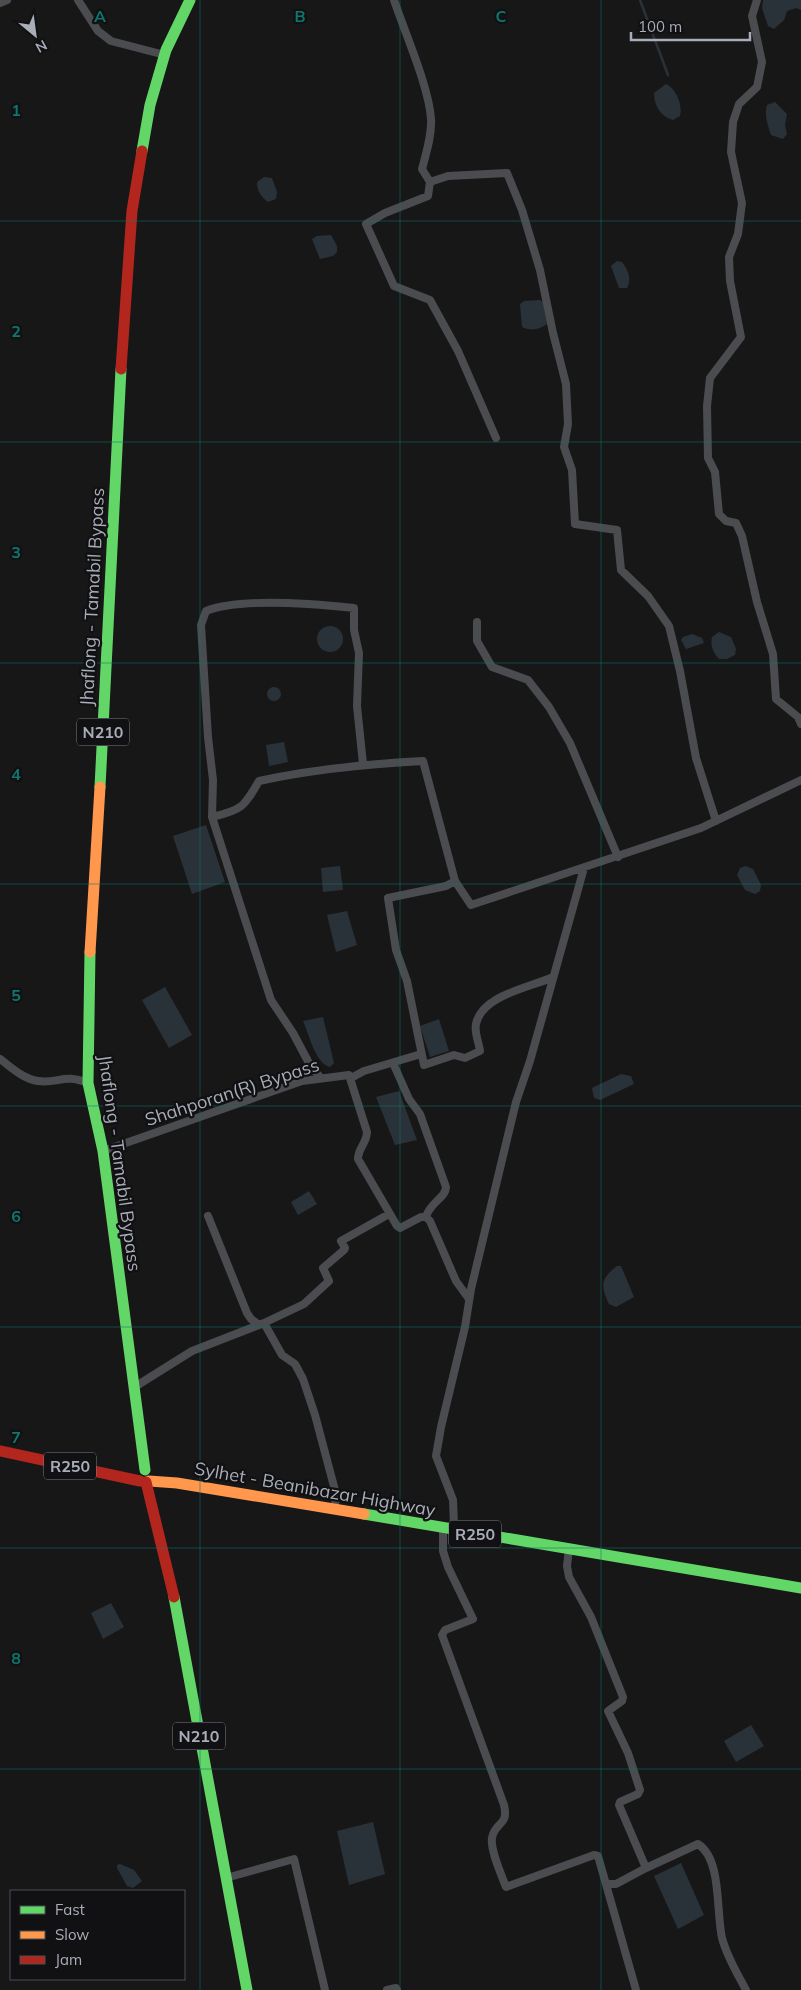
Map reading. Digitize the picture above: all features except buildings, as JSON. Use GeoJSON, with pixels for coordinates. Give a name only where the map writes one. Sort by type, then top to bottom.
{"type":"FeatureCollection","features":[{"type":"Feature","properties":{"kind":"main road","name":"Jhaflong - Tamabil Bypass"},"geometry":{"type":"LineString","coordinates":[[190,0],[165,55],[150,105],[132,221],[120,379],[96,878],[88,970],[88,1083],[103,1151],[145,1477],[180,1623],[207,1784],[247,1990]]}},
{"type":"Feature","properties":{"kind":"main road","name":"R250"},"geometry":{"type":"LineString","coordinates":[[0,1446],[145,1477]]}},
{"type":"Feature","properties":{"kind":"main road","name":"R250"},"geometry":{"type":"LineString","coordinates":[[0,1451],[145,1477]]}},
{"type":"Feature","properties":{"kind":"main road","name":"Sylhet - Beanibazar Highway"},"geometry":{"type":"LineString","coordinates":[[145,1477],[801,1582]]}},
{"type":"Feature","properties":{"kind":"main road","name":"Sylhet - Beanibazar Highway"},"geometry":{"type":"LineString","coordinates":[[145,1477],[177,1477],[569,1549],[801,1588]]}},
{"type":"Feature","properties":{"kind":"street"},"geometry":{"type":"LineString","coordinates":[[0,3],[7,0]]}},
{"type":"Feature","properties":{"kind":"street"},"geometry":{"type":"LineString","coordinates":[[78,0],[98,31],[112,41],[165,55]]}},
{"type":"Feature","properties":{"kind":"street"},"geometry":{"type":"LineString","coordinates":[[394,0],[425,89],[431,119],[422,169],[430,182],[428,196],[366,224],[394,286],[430,300],[458,351],[496,438]]}},
{"type":"Feature","properties":{"kind":"street"},"geometry":{"type":"LineString","coordinates":[[757,0],[752,16],[762,62],[757,86],[739,104],[733,122],[731,152],[742,203],[738,234],[730,258],[730,281],[741,337],[710,378],[707,406],[708,458],[715,472],[719,514],[726,521],[736,523],[742,536],[757,602],[773,654],[776,699],[798,717],[801,724]]}},
{"type":"Feature","properties":{"kind":"street"},"geometry":{"type":"LineString","coordinates":[[430,182],[448,176],[507,173],[522,210],[540,270],[566,384],[568,424],[564,447],[572,470],[575,524],[617,530],[621,570],[648,596],[669,626],[680,671],[696,758],[716,821]]}},
{"type":"Feature","properties":{"kind":"street"},"geometry":{"type":"LineString","coordinates":[[320,1077],[310,1065],[293,1032],[271,1000],[212,817],[213,780],[207,729],[201,625],[206,611],[218,606],[292,603],[354,608],[354,630],[359,653],[357,706],[363,764]]}},
{"type":"Feature","properties":{"kind":"street"},"geometry":{"type":"LineString","coordinates":[[477,622],[478,640],[492,667],[528,680],[549,707],[570,744],[618,857]]}},
{"type":"Feature","properties":{"kind":"street"},"geometry":{"type":"LineString","coordinates":[[212,817],[236,811],[246,802],[259,781],[363,764],[423,761],[455,881],[471,905],[618,857],[716,821],[801,780]]}},
{"type":"Feature","properties":{"kind":"street"},"geometry":{"type":"LineString","coordinates":[[584,868],[516,1102],[469,1299],[465,1327],[436,1456],[453,1500],[443,1551],[448,1567],[473,1619],[445,1630],[442,1635],[504,1804],[506,1816],[504,1822],[494,1830],[492,1840],[506,1887],[594,1855],[598,1856],[636,1990]]}},
{"type":"Feature","properties":{"kind":"street"},"geometry":{"type":"LineString","coordinates":[[455,881],[446,886],[388,898],[396,950],[406,981],[424,1065],[454,1055],[465,1058],[480,1051],[475,1027],[486,1006],[553,977]]}},
{"type":"Feature","properties":{"kind":"street"},"geometry":{"type":"LineString","coordinates":[[421,1054],[364,1071],[351,1078],[367,1132],[366,1141],[358,1153],[358,1159],[389,1214],[400,1228],[421,1217],[426,1217]]}},
{"type":"Feature","properties":{"kind":"street"},"geometry":{"type":"LineString","coordinates":[[0,1059],[15,1072],[38,1081],[74,1077],[88,1083]]}},
{"type":"Feature","properties":{"kind":"street"},"geometry":{"type":"LineString","coordinates":[[393,1063],[409,1099],[420,1114],[446,1187],[444,1194],[428,1209],[426,1217]]}},
{"type":"Feature","properties":{"kind":"street","name":"Shahporan(R) Bypass"},"geometry":{"type":"LineString","coordinates":[[103,1151],[302,1081],[342,1074],[349,1075],[351,1078]]}},
{"type":"Feature","properties":{"kind":"street"},"geometry":{"type":"LineString","coordinates":[[133,1388],[192,1352],[262,1324],[304,1304],[329,1281],[323,1268],[344,1250],[345,1248],[341,1241],[389,1214]]}},
{"type":"Feature","properties":{"kind":"street"},"geometry":{"type":"LineString","coordinates":[[208,1216],[247,1313],[251,1319],[262,1324],[282,1355],[295,1364],[303,1379],[316,1415],[336,1494],[336,1506]]}},
{"type":"Feature","properties":{"kind":"street"},"geometry":{"type":"LineString","coordinates":[[426,1217],[430,1221],[456,1281],[469,1299]]}},
{"type":"Feature","properties":{"kind":"street"},"geometry":{"type":"LineString","coordinates":[[569,1549],[567,1566],[569,1577],[591,1617],[624,1697],[622,1701],[608,1711],[628,1753],[640,1790],[638,1794],[620,1802],[619,1805],[646,1868]]}},
{"type":"Feature","properties":{"kind":"street"},"geometry":{"type":"LineString","coordinates":[[606,1884],[616,1884],[698,1844],[706,1849],[712,1863],[718,1893],[722,1936],[728,1956],[746,1990]]}},
{"type":"Feature","properties":{"kind":"street"},"geometry":{"type":"LineString","coordinates":[[226,1878],[294,1859],[325,1990]]}},
{"type":"Feature","properties":{"kind":"street"},"geometry":{"type":"LineString","coordinates":[[387,1990],[396,1988],[397,1990]]}},
{"type":"Feature","properties":{"kind":"shaded area"},"geometry":{"type":"Polygon","coordinates":[[[763,0],[801,0],[801,10],[796,8],[787,11],[784,20],[774,29],[768,26],[762,8],[763,0]]]}},
{"type":"Feature","properties":{"kind":"shaded area"},"geometry":{"type":"Polygon","coordinates":[[[666,84],[676,93],[681,112],[680,116],[673,120],[662,114],[654,98],[654,93],[666,84]]]}},
{"type":"Feature","properties":{"kind":"shaded area"},"geometry":{"type":"Polygon","coordinates":[[[775,102],[787,114],[785,125],[787,134],[783,139],[771,135],[767,120],[767,105],[775,102]]]}},
{"type":"Feature","properties":{"kind":"shaded area"},"geometry":{"type":"Polygon","coordinates":[[[264,177],[272,178],[277,192],[276,199],[268,202],[263,198],[257,185],[257,182],[264,177]]]}},
{"type":"Feature","properties":{"kind":"shaded area"},"geometry":{"type":"Polygon","coordinates":[[[331,235],[337,246],[337,252],[333,256],[320,259],[312,239],[317,236],[331,235]]]}},
{"type":"Feature","properties":{"kind":"shaded area"},"geometry":{"type":"Polygon","coordinates":[[[617,261],[622,262],[628,271],[629,282],[627,288],[619,288],[611,266],[617,261]]]}},
{"type":"Feature","properties":{"kind":"shaded area"},"geometry":{"type":"Polygon","coordinates":[[[540,300],[543,302],[547,324],[541,328],[534,329],[522,327],[520,304],[524,301],[540,300]]]}},
{"type":"Feature","properties":{"kind":"shaded area"},"geometry":{"type":"Polygon","coordinates":[[[330,626],[339,630],[343,639],[339,648],[330,652],[321,648],[317,639],[321,630],[330,626]]]}},
{"type":"Feature","properties":{"kind":"shaded area"},"geometry":{"type":"Polygon","coordinates":[[[719,632],[731,637],[736,649],[735,655],[727,659],[719,659],[712,649],[712,637],[719,632]]]}},
{"type":"Feature","properties":{"kind":"shaded area"},"geometry":{"type":"Polygon","coordinates":[[[692,634],[702,638],[704,643],[686,649],[681,640],[683,637],[692,634]]]}},
{"type":"Feature","properties":{"kind":"shaded area"},"geometry":{"type":"Polygon","coordinates":[[[271,687],[277,687],[281,694],[277,701],[271,701],[267,697],[267,691],[271,687]]]}},
{"type":"Feature","properties":{"kind":"shaded area"},"geometry":{"type":"Polygon","coordinates":[[[284,742],[288,762],[269,766],[266,745],[284,742]]]}},
{"type":"Feature","properties":{"kind":"shaded area"},"geometry":{"type":"Polygon","coordinates":[[[206,825],[225,882],[192,894],[173,836],[206,825]]]}},
{"type":"Feature","properties":{"kind":"shaded area"},"geometry":{"type":"Polygon","coordinates":[[[340,866],[343,890],[323,892],[321,868],[340,866]]]}},
{"type":"Feature","properties":{"kind":"shaded area"},"geometry":{"type":"Polygon","coordinates":[[[746,866],[753,869],[761,885],[760,891],[755,894],[745,890],[737,875],[740,868],[746,866]]]}},
{"type":"Feature","properties":{"kind":"shaded area"},"geometry":{"type":"Polygon","coordinates":[[[347,911],[357,945],[336,952],[327,915],[347,911]]]}},
{"type":"Feature","properties":{"kind":"shaded area"},"geometry":{"type":"Polygon","coordinates":[[[165,987],[192,1035],[169,1048],[142,1000],[165,987]]]}},
{"type":"Feature","properties":{"kind":"shaded area"},"geometry":{"type":"Polygon","coordinates":[[[323,1017],[334,1063],[330,1067],[320,1060],[316,1054],[303,1021],[323,1017]]]}},
{"type":"Feature","properties":{"kind":"shaded area"},"geometry":{"type":"Polygon","coordinates":[[[439,1019],[449,1051],[430,1057],[420,1026],[439,1019]]]}},
{"type":"Feature","properties":{"kind":"shaded area"},"geometry":{"type":"Polygon","coordinates":[[[621,1074],[631,1076],[634,1084],[600,1100],[594,1098],[592,1088],[621,1074]]]}},
{"type":"Feature","properties":{"kind":"shaded area"},"geometry":{"type":"Polygon","coordinates":[[[399,1091],[417,1140],[395,1145],[376,1097],[399,1091]]]}},
{"type":"Feature","properties":{"kind":"shaded area"},"geometry":{"type":"Polygon","coordinates":[[[309,1191],[317,1204],[298,1215],[291,1202],[309,1191]]]}},
{"type":"Feature","properties":{"kind":"shaded area"},"geometry":{"type":"Polygon","coordinates":[[[617,1266],[621,1266],[634,1297],[616,1307],[609,1304],[603,1287],[608,1274],[617,1266]]]}},
{"type":"Feature","properties":{"kind":"shaded area"},"geometry":{"type":"Polygon","coordinates":[[[111,1603],[124,1627],[103,1639],[91,1613],[111,1603]]]}},
{"type":"Feature","properties":{"kind":"shaded area"},"geometry":{"type":"Polygon","coordinates":[[[751,1725],[764,1746],[736,1762],[724,1741],[751,1725]]]}},
{"type":"Feature","properties":{"kind":"shaded area"},"geometry":{"type":"Polygon","coordinates":[[[373,1822],[385,1874],[349,1885],[337,1831],[373,1822]]]}},
{"type":"Feature","properties":{"kind":"shaded area"},"geometry":{"type":"Polygon","coordinates":[[[681,1863],[704,1915],[678,1929],[654,1876],[681,1863]]]}},
{"type":"Feature","properties":{"kind":"shaded area"},"geometry":{"type":"Polygon","coordinates":[[[120,1864],[134,1870],[142,1881],[133,1888],[127,1886],[117,1868],[117,1865],[120,1864]]]}},
{"type":"Feature","properties":{"kind":"waterway"},"geometry":{"type":"LineString","coordinates":[[640,0],[668,75]]}},
{"type":"Feature","properties":{"kind":"traffic: fast"},"geometry":{"type":"LineString","coordinates":[[142,151],[150,105],[166,50],[190,0]]}},
{"type":"Feature","properties":{"kind":"traffic: fast"},"geometry":{"type":"LineString","coordinates":[[100,787],[121,369]]}},
{"type":"Feature","properties":{"kind":"traffic: fast"},"geometry":{"type":"LineString","coordinates":[[90,952],[88,1083],[103,1151],[145,1470]]}},
{"type":"Feature","properties":{"kind":"traffic: fast"},"geometry":{"type":"LineString","coordinates":[[364,1514],[801,1588]]}},
{"type":"Feature","properties":{"kind":"traffic: fast"},"geometry":{"type":"LineString","coordinates":[[174,1597],[247,1990]]}},
{"type":"Feature","properties":{"kind":"traffic: slow"},"geometry":{"type":"LineString","coordinates":[[90,952],[100,787]]}},
{"type":"Feature","properties":{"kind":"traffic: slow"},"geometry":{"type":"LineString","coordinates":[[149,1481],[177,1483],[364,1514]]}},
{"type":"Feature","properties":{"kind":"traffic: jam"},"geometry":{"type":"LineString","coordinates":[[121,369],[132,211],[142,151]]}},
{"type":"Feature","properties":{"kind":"traffic: jam"},"geometry":{"type":"LineString","coordinates":[[0,1451],[140,1481]]}},
{"type":"Feature","properties":{"kind":"traffic: jam"},"geometry":{"type":"LineString","coordinates":[[146,1482],[174,1597]]}}]}
